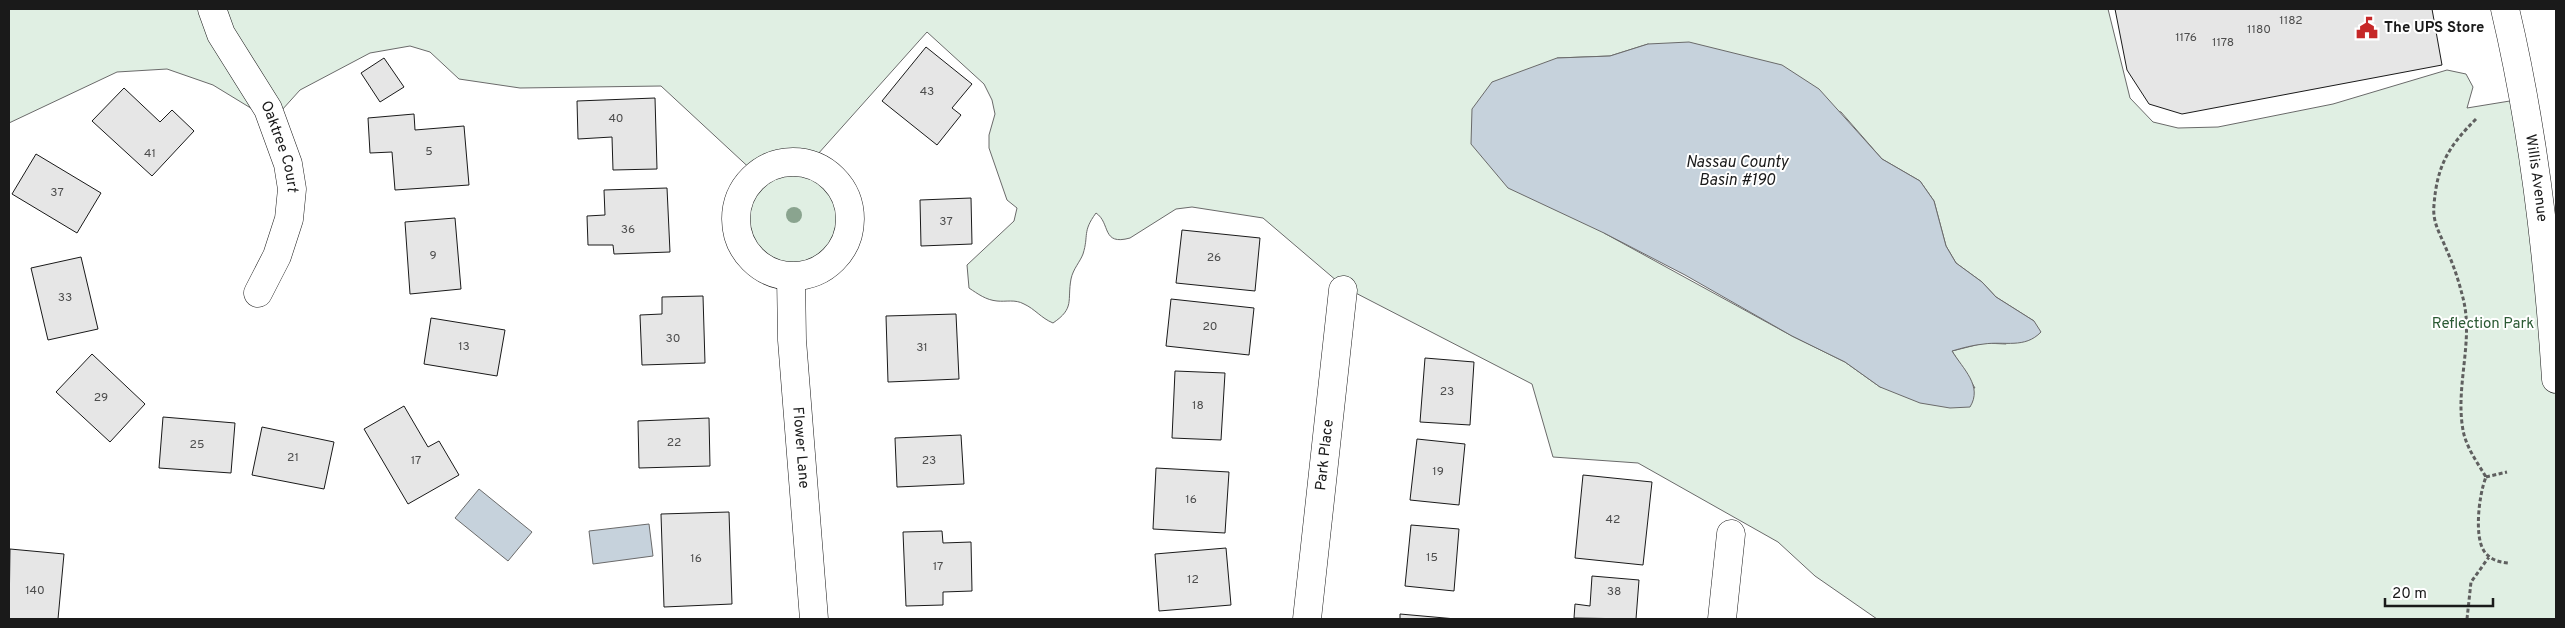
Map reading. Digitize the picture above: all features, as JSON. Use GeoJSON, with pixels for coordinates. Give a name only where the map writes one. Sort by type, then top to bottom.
{"type":"FeatureCollection","features":[{"type":"Feature","properties":{"kind":"street","name":"Oaktree Court"},"geometry":{"type":"LineString","coordinates":[[212,9],[222,34],[268,109],[288,164],[292,189],[289,219],[278,256],[258,293]]}},
{"type":"Feature","properties":{"kind":"street","name":"Willis Avenue"},"geometry":{"type":"LineString","coordinates":[[2505,9],[2537,177],[2550,290],[2556,379]]}},
{"type":"Feature","properties":{"kind":"street"},"geometry":{"type":"LineString","coordinates":[[790,162],[809,164],[826,172],[840,186],[848,203],[851,222],[847,239],[838,255],[825,267],[809,275],[791,277],[774,274],[758,266],[752,260],[738,238],[735,221],[737,204],[757,174],[772,165],[790,162]]}},
{"type":"Feature","properties":{"kind":"street","name":"Flower Lane"},"geometry":{"type":"LineString","coordinates":[[791,277],[792,340],[814,619]]}},
{"type":"Feature","properties":{"kind":"street","name":"Park Place"},"geometry":{"type":"LineString","coordinates":[[1307,619],[1343,290]]}},
{"type":"Feature","properties":{"kind":"street"},"geometry":{"type":"LineString","coordinates":[[1722,619],[1731,534]]}},
{"type":"Feature","properties":{"kind":"path"},"geometry":{"type":"LineString","coordinates":[[2476,119],[2454,141],[2442,161],[2434,207],[2436,230],[2447,249],[2464,299],[2467,327],[2464,365],[2463,431],[2469,449],[2486,477]]}},
{"type":"Feature","properties":{"kind":"path"},"geometry":{"type":"LineString","coordinates":[[2486,477],[2508,472]]}},
{"type":"Feature","properties":{"kind":"path"},"geometry":{"type":"LineString","coordinates":[[2486,477],[2481,490],[2480,537],[2483,550],[2499,562],[2508,563]]}},
{"type":"Feature","properties":{"kind":"path"},"geometry":{"type":"LineString","coordinates":[[2467,619],[2471,582],[2490,557]]}},
{"type":"Feature","properties":{"kind":"green space","name":"Reflection Park"},"geometry":{"type":"Polygon","coordinates":[[[9,9],[2108,9],[2130,98],[2153,122],[2178,128],[2218,127],[2333,104],[2447,70],[2466,74],[2473,87],[2467,108],[2522,99],[2556,380],[2556,619],[1877,619],[1815,576],[1778,542],[1638,463],[1553,457],[1532,384],[1344,287],[1263,218],[1192,207],[1176,209],[1130,238],[1121,240],[1110,236],[1101,217],[1096,213],[1087,229],[1083,254],[1072,275],[1069,304],[1065,313],[1053,323],[1021,302],[989,299],[969,288],[967,265],[1014,221],[1017,208],[1007,200],[989,148],[989,135],[995,114],[992,100],[984,84],[927,32],[809,164],[830,176],[840,186],[851,210],[850,232],[840,252],[824,267],[803,275],[780,275],[759,266],[741,244],[735,225],[736,216],[741,198],[756,174],[661,86],[520,88],[459,79],[430,52],[410,46],[370,53],[300,90],[272,121],[213,85],[167,69],[117,72],[9,123],[9,9]],[[1648,44],[1610,56],[1557,58],[1604,233],[1792,336],[1845,362],[1880,387],[1975,388],[1952,351],[1984,343],[2006,344],[2034,321],[1996,297],[1982,282],[1956,263],[1946,246],[1934,201],[1920,181],[1882,159],[1841,112],[1648,44]]]}},
{"type":"Feature","properties":{"kind":"water","name":"Nassau County Basin #190"},"geometry":{"type":"Polygon","coordinates":[[[1689,42],[1782,65],[1819,89],[1882,159],[1920,181],[1934,201],[1946,246],[1956,263],[1982,282],[1996,297],[2034,321],[2041,332],[2028,341],[1980,344],[1952,351],[1973,385],[1974,392],[1970,407],[1950,408],[1920,403],[1880,387],[1845,362],[1792,336],[1685,275],[1604,233],[1508,188],[1471,144],[1472,109],[1492,82],[1557,58],[1610,56],[1648,44],[1689,42]]]}},
{"type":"Feature","properties":{"kind":"water"},"geometry":{"type":"Polygon","coordinates":[[[479,489],[532,532],[508,561],[455,518],[479,489]]]}},
{"type":"Feature","properties":{"kind":"water"},"geometry":{"type":"Polygon","coordinates":[[[649,524],[653,556],[593,564],[589,531],[649,524]]]}},
{"type":"Feature","properties":{"kind":"building"},"geometry":{"type":"Polygon","coordinates":[[[2115,9],[2432,9],[2442,65],[2182,114],[2149,104],[2127,70],[2115,9]]]}},
{"type":"Feature","properties":{"kind":"building"},"geometry":{"type":"Polygon","coordinates":[[[926,47],[972,84],[952,108],[961,115],[937,145],[882,101],[926,47]]]}},
{"type":"Feature","properties":{"kind":"building"},"geometry":{"type":"Polygon","coordinates":[[[384,58],[404,87],[380,102],[361,73],[384,58]]]}},
{"type":"Feature","properties":{"kind":"building"},"geometry":{"type":"Polygon","coordinates":[[[124,88],[160,122],[172,110],[194,131],[152,176],[92,121],[124,88]]]}},
{"type":"Feature","properties":{"kind":"building"},"geometry":{"type":"Polygon","coordinates":[[[655,98],[657,169],[613,170],[612,137],[578,139],[577,101],[655,98]]]}},
{"type":"Feature","properties":{"kind":"building"},"geometry":{"type":"Polygon","coordinates":[[[414,114],[415,130],[464,126],[469,185],[395,190],[392,152],[370,153],[368,118],[414,114]]]}},
{"type":"Feature","properties":{"kind":"building"},"geometry":{"type":"Polygon","coordinates":[[[36,154],[101,193],[77,233],[12,194],[36,154]]]}},
{"type":"Feature","properties":{"kind":"building"},"geometry":{"type":"Polygon","coordinates":[[[667,188],[670,252],[614,254],[613,245],[588,245],[587,216],[605,215],[604,190],[667,188]]]}},
{"type":"Feature","properties":{"kind":"building"},"geometry":{"type":"Polygon","coordinates":[[[971,198],[972,244],[921,246],[920,200],[971,198]]]}},
{"type":"Feature","properties":{"kind":"building"},"geometry":{"type":"Polygon","coordinates":[[[455,218],[461,289],[410,294],[405,222],[455,218]]]}},
{"type":"Feature","properties":{"kind":"building"},"geometry":{"type":"Polygon","coordinates":[[[1182,230],[1260,238],[1255,291],[1176,283],[1182,230]]]}},
{"type":"Feature","properties":{"kind":"building"},"geometry":{"type":"Polygon","coordinates":[[[81,257],[98,329],[48,340],[31,268],[81,257]]]}},
{"type":"Feature","properties":{"kind":"building"},"geometry":{"type":"Polygon","coordinates":[[[703,296],[705,363],[642,365],[640,315],[662,314],[662,297],[703,296]]]}},
{"type":"Feature","properties":{"kind":"building"},"geometry":{"type":"Polygon","coordinates":[[[1171,299],[1254,308],[1249,355],[1166,346],[1171,299]]]}},
{"type":"Feature","properties":{"kind":"building"},"geometry":{"type":"Polygon","coordinates":[[[956,314],[959,379],[888,382],[886,316],[956,314]]]}},
{"type":"Feature","properties":{"kind":"building"},"geometry":{"type":"Polygon","coordinates":[[[431,318],[505,330],[497,376],[424,364],[431,318]]]}},
{"type":"Feature","properties":{"kind":"building"},"geometry":{"type":"Polygon","coordinates":[[[92,354],[145,404],[110,442],[56,392],[92,354]]]}},
{"type":"Feature","properties":{"kind":"building"},"geometry":{"type":"Polygon","coordinates":[[[1425,358],[1474,362],[1470,425],[1420,422],[1425,358]]]}},
{"type":"Feature","properties":{"kind":"building"},"geometry":{"type":"Polygon","coordinates":[[[1175,371],[1225,373],[1221,440],[1172,438],[1175,371]]]}},
{"type":"Feature","properties":{"kind":"building"},"geometry":{"type":"Polygon","coordinates":[[[404,406],[428,447],[439,441],[459,475],[408,504],[364,429],[404,406]]]}},
{"type":"Feature","properties":{"kind":"building"},"geometry":{"type":"Polygon","coordinates":[[[163,417],[235,423],[231,473],[159,468],[163,417]]]}},
{"type":"Feature","properties":{"kind":"building"},"geometry":{"type":"Polygon","coordinates":[[[709,418],[710,466],[639,468],[638,421],[709,418]]]}},
{"type":"Feature","properties":{"kind":"building"},"geometry":{"type":"Polygon","coordinates":[[[262,427],[334,442],[324,489],[252,475],[262,427]]]}},
{"type":"Feature","properties":{"kind":"building"},"geometry":{"type":"Polygon","coordinates":[[[961,435],[964,484],[897,487],[895,438],[961,435]]]}},
{"type":"Feature","properties":{"kind":"building"},"geometry":{"type":"Polygon","coordinates":[[[1417,439],[1465,444],[1459,505],[1410,500],[1417,439]]]}},
{"type":"Feature","properties":{"kind":"building"},"geometry":{"type":"Polygon","coordinates":[[[1156,468],[1229,472],[1225,533],[1153,529],[1156,468]]]}},
{"type":"Feature","properties":{"kind":"building"},"geometry":{"type":"Polygon","coordinates":[[[1583,475],[1652,482],[1643,565],[1575,558],[1583,475]]]}},
{"type":"Feature","properties":{"kind":"building"},"geometry":{"type":"Polygon","coordinates":[[[729,512],[732,604],[664,607],[661,514],[729,512]]]}},
{"type":"Feature","properties":{"kind":"building"},"geometry":{"type":"Polygon","coordinates":[[[1411,525],[1459,529],[1454,591],[1405,586],[1411,525]]]}},
{"type":"Feature","properties":{"kind":"building"},"geometry":{"type":"Polygon","coordinates":[[[942,531],[943,543],[971,542],[972,591],[943,592],[943,605],[906,606],[903,532],[942,531]]]}},
{"type":"Feature","properties":{"kind":"building"},"geometry":{"type":"Polygon","coordinates":[[[1226,548],[1231,605],[1159,611],[1155,554],[1226,548]]]}},
{"type":"Feature","properties":{"kind":"building"},"geometry":{"type":"Polygon","coordinates":[[[10,549],[64,554],[58,619],[9,619],[10,549]]]}},
{"type":"Feature","properties":{"kind":"building"},"geometry":{"type":"Polygon","coordinates":[[[1592,576],[1639,580],[1636,619],[1574,618],[1575,604],[1590,606],[1592,576]]]}},
{"type":"Feature","properties":{"kind":"building"},"geometry":{"type":"Polygon","coordinates":[[[1400,614],[1456,619],[1400,619],[1400,614]]]}},
{"type":"Feature","properties":{"kind":"place","name":"The UPS Store"},"geometry":{"type":"Point","coordinates":[2367,28]}}]}
